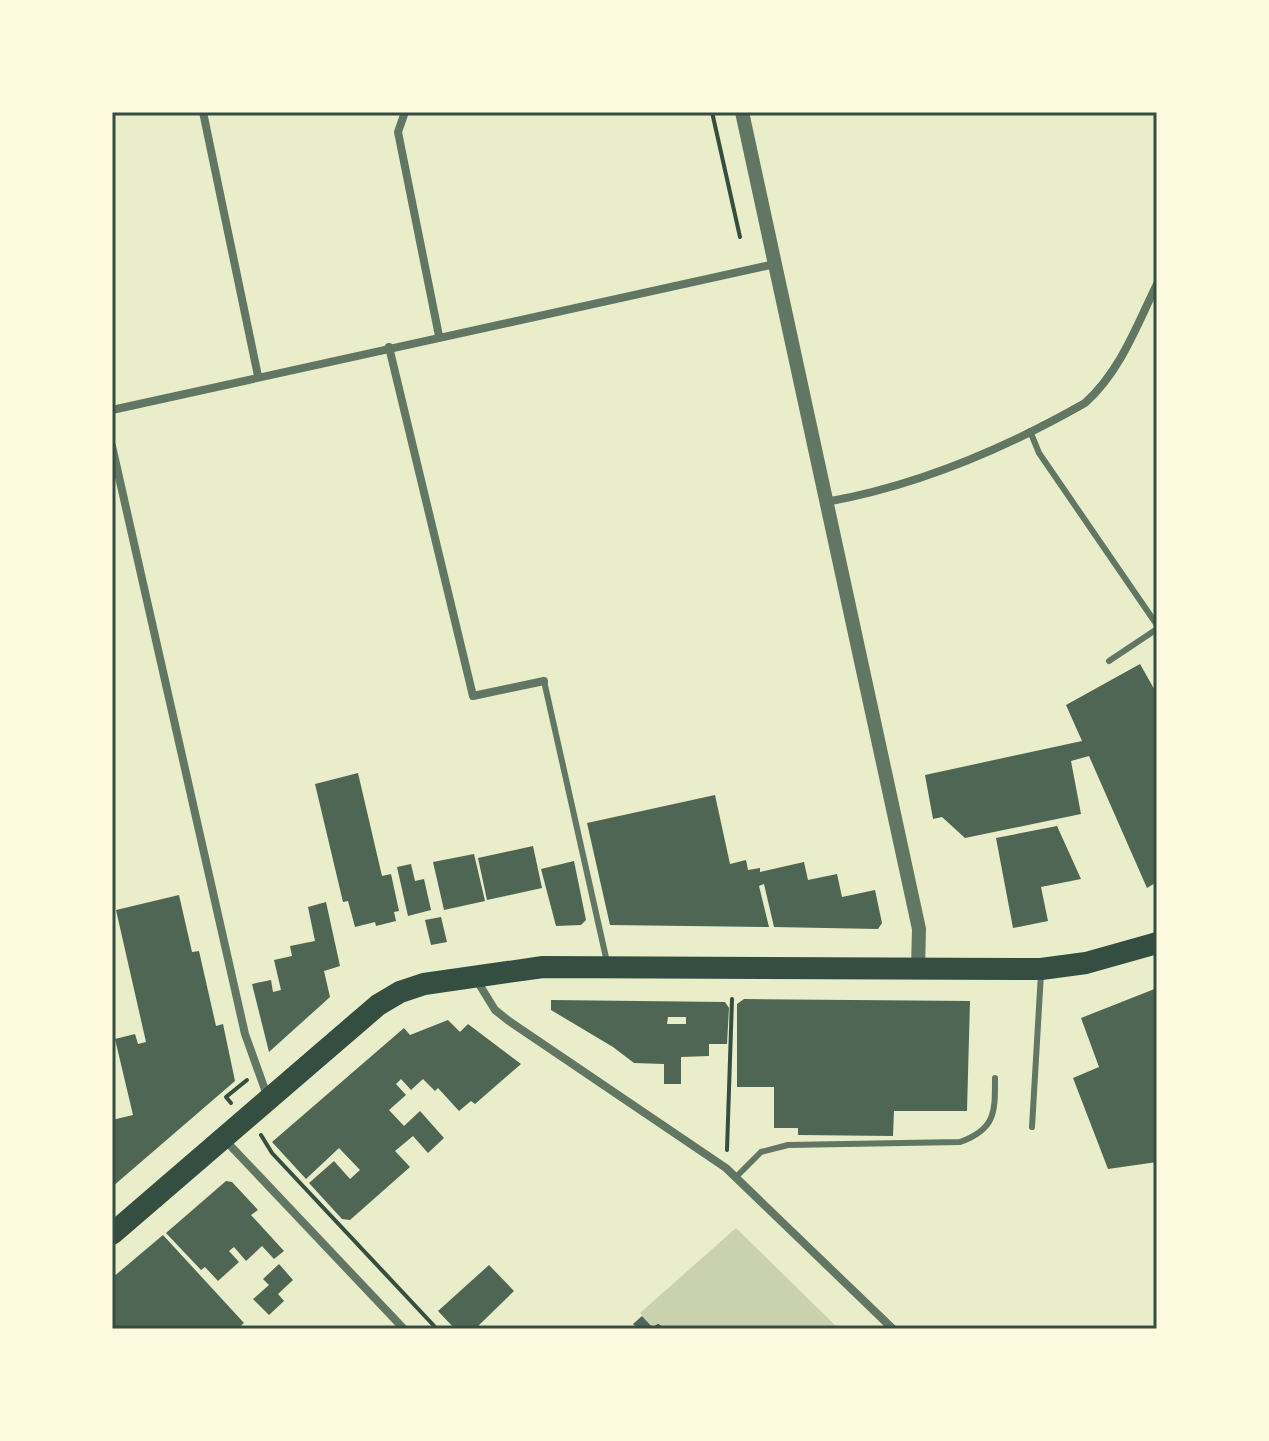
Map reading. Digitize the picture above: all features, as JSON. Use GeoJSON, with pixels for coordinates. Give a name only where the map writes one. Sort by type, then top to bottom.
{"type":"FeatureCollection","features":[{"type":"Feature","properties":{"kind":"highway"},"geometry":{"type":"LineString","coordinates":[[112,1234],[378,1005],[400,992],[424,984],[543,967],[607,965],[1041,969],[1119,956],[1157,943]]}},
{"type":"Feature","properties":{"kind":"street"},"geometry":{"type":"LineString","coordinates":[[203,112],[258,376]]}},
{"type":"Feature","properties":{"kind":"street"},"geometry":{"type":"LineString","coordinates":[[405,112],[398,132],[439,336]]}},
{"type":"Feature","properties":{"kind":"street"},"geometry":{"type":"LineString","coordinates":[[742,112],[919,929],[918,969]]}},
{"type":"Feature","properties":{"kind":"street"},"geometry":{"type":"LineString","coordinates":[[112,410],[775,264]]}},
{"type":"Feature","properties":{"kind":"street"},"geometry":{"type":"LineString","coordinates":[[826,502],[871,493],[977,456],[1085,403],[1114,371],[1157,284]]}},
{"type":"Feature","properties":{"kind":"street"},"geometry":{"type":"LineString","coordinates":[[389,347],[473,696],[544,681]]}},
{"type":"Feature","properties":{"kind":"street"},"geometry":{"type":"LineString","coordinates":[[112,446],[245,1034],[268,1100]]}},
{"type":"Feature","properties":{"kind":"street"},"geometry":{"type":"LineString","coordinates":[[473,975],[495,1010],[509,1021],[726,1168],[893,1329]]}},
{"type":"Feature","properties":{"kind":"street"},"geometry":{"type":"LineString","coordinates":[[224,1138],[404,1329]]}},
{"type":"Feature","properties":{"kind":"lane"},"geometry":{"type":"LineString","coordinates":[[1030,430],[1039,453],[1157,627],[1109,661]]}},
{"type":"Feature","properties":{"kind":"lane"},"geometry":{"type":"LineString","coordinates":[[544,681],[607,965]]}},
{"type":"Feature","properties":{"kind":"lane"},"geometry":{"type":"LineString","coordinates":[[1032,1127],[1041,969]]}},
{"type":"Feature","properties":{"kind":"lane"},"geometry":{"type":"LineString","coordinates":[[736,1177],[761,1152],[775,1147],[809,1143],[960,1142],[973,1138],[990,1122],[995,1110],[995,1078]]}},
{"type":"Feature","properties":{"kind":"path"},"geometry":{"type":"LineString","coordinates":[[712,112],[740,237]]}},
{"type":"Feature","properties":{"kind":"path"},"geometry":{"type":"LineString","coordinates":[[726,1168],[732,999]]}},
{"type":"Feature","properties":{"kind":"path"},"geometry":{"type":"LineString","coordinates":[[226,1097],[242,1084]]}},
{"type":"Feature","properties":{"kind":"path"},"geometry":{"type":"LineString","coordinates":[[268,1143],[272,1153],[437,1329]]}},
{"type":"Feature","properties":{"kind":"path"},"geometry":{"type":"LineString","coordinates":[[654,1329],[658,1326],[661,1329]]}},
{"type":"Feature","properties":{"kind":"green space"},"geometry":{"type":"Polygon","coordinates":[[[736,1228],[839,1329],[654,1329],[640,1313],[736,1228]]]}},
{"type":"Feature","properties":{"kind":"building"},"geometry":{"type":"Polygon","coordinates":[[[1140,664],[1157,694],[1157,882],[1147,888],[1089,756],[1071,761],[1081,814],[965,838],[942,817],[933,819],[925,775],[1082,741],[1066,705],[1140,664]]]}},
{"type":"Feature","properties":{"kind":"building"},"geometry":{"type":"Polygon","coordinates":[[[358,773],[382,876],[391,874],[399,911],[394,912],[396,921],[376,926],[375,922],[355,927],[348,901],[343,902],[315,784],[358,773]]]}},
{"type":"Feature","properties":{"kind":"building"},"geometry":{"type":"Polygon","coordinates":[[[715,795],[730,864],[746,860],[748,870],[760,868],[760,872],[804,862],[808,880],[837,874],[842,897],[875,890],[882,923],[878,929],[774,927],[764,884],[759,886],[769,927],[610,925],[587,823],[715,795]]]}},
{"type":"Feature","properties":{"kind":"building"},"geometry":{"type":"Polygon","coordinates":[[[1057,826],[1081,879],[1041,887],[1048,921],[1013,928],[996,838],[1057,826]]]}},
{"type":"Feature","properties":{"kind":"building"},"geometry":{"type":"Polygon","coordinates":[[[533,846],[542,888],[487,900],[478,858],[533,846]]]}},
{"type":"Feature","properties":{"kind":"building"},"geometry":{"type":"Polygon","coordinates":[[[474,854],[485,901],[444,910],[433,862],[474,854]]]}},
{"type":"Feature","properties":{"kind":"building"},"geometry":{"type":"Polygon","coordinates":[[[574,861],[586,920],[581,925],[556,926],[541,869],[574,861]]]}},
{"type":"Feature","properties":{"kind":"building"},"geometry":{"type":"Polygon","coordinates":[[[411,864],[415,881],[424,879],[431,910],[408,916],[397,867],[411,864]]]}},
{"type":"Feature","properties":{"kind":"building"},"geometry":{"type":"Polygon","coordinates":[[[179,895],[192,952],[199,951],[216,1026],[223,1024],[235,1081],[112,1187],[112,1120],[133,1115],[115,1039],[135,1034],[138,1044],[146,1042],[116,910],[179,895]]]}},
{"type":"Feature","properties":{"kind":"building"},"geometry":{"type":"Polygon","coordinates":[[[326,902],[340,966],[324,971],[330,997],[269,1052],[252,984],[271,980],[273,992],[281,990],[274,960],[292,956],[290,946],[315,941],[308,907],[326,902]]]}},
{"type":"Feature","properties":{"kind":"building"},"geometry":{"type":"Polygon","coordinates":[[[441,917],[447,942],[431,945],[425,920],[441,917]]]}},
{"type":"Feature","properties":{"kind":"building"},"geometry":{"type":"Polygon","coordinates":[[[1157,988],[1157,1162],[1108,1169],[1073,1078],[1099,1067],[1081,1018],[1157,988]]]}},
{"type":"Feature","properties":{"kind":"building"},"geometry":{"type":"Polygon","coordinates":[[[744,999],[970,1001],[967,1111],[894,1111],[893,1136],[798,1135],[798,1128],[774,1128],[774,1087],[737,1087],[737,1004],[744,999]]]}},
{"type":"Feature","properties":{"kind":"building"},"geometry":{"type":"Polygon","coordinates":[[[551,1000],[725,1002],[729,1008],[727,1044],[709,1044],[709,1056],[681,1057],[681,1084],[664,1084],[664,1064],[634,1063],[551,1010],[551,1000]],[[668,1017],[667,1024],[686,1024],[686,1017],[668,1017]]]}},
{"type":"Feature","properties":{"kind":"building"},"geometry":{"type":"Polygon","coordinates":[[[448,1020],[460,1032],[468,1024],[521,1064],[475,1104],[471,1101],[459,1111],[438,1088],[435,1091],[423,1079],[411,1090],[401,1079],[396,1084],[406,1095],[389,1110],[404,1126],[420,1111],[444,1138],[428,1153],[413,1136],[395,1151],[410,1167],[350,1220],[342,1219],[309,1183],[334,1161],[350,1179],[360,1170],[339,1148],[306,1179],[272,1142],[404,1028],[410,1035],[448,1020]]]}},
{"type":"Feature","properties":{"kind":"building"},"geometry":{"type":"Polygon","coordinates":[[[226,1181],[232,1182],[258,1210],[251,1215],[284,1251],[274,1259],[262,1246],[246,1261],[234,1247],[229,1251],[239,1262],[218,1281],[205,1267],[201,1270],[166,1233],[226,1181]]]}},
{"type":"Feature","properties":{"kind":"building"},"geometry":{"type":"Polygon","coordinates":[[[163,1235],[244,1323],[237,1329],[112,1329],[112,1278],[163,1235]]]}},
{"type":"Feature","properties":{"kind":"building"},"geometry":{"type":"Polygon","coordinates":[[[279,1264],[293,1280],[278,1294],[284,1301],[269,1315],[253,1299],[269,1285],[263,1279],[279,1264]]]}},
{"type":"Feature","properties":{"kind":"building"},"geometry":{"type":"Polygon","coordinates":[[[489,1265],[514,1291],[475,1329],[455,1329],[438,1311],[489,1265]]]}},
{"type":"Feature","properties":{"kind":"building"},"geometry":{"type":"Polygon","coordinates":[[[642,1316],[654,1329],[638,1329],[633,1324],[642,1316]]]}}]}
